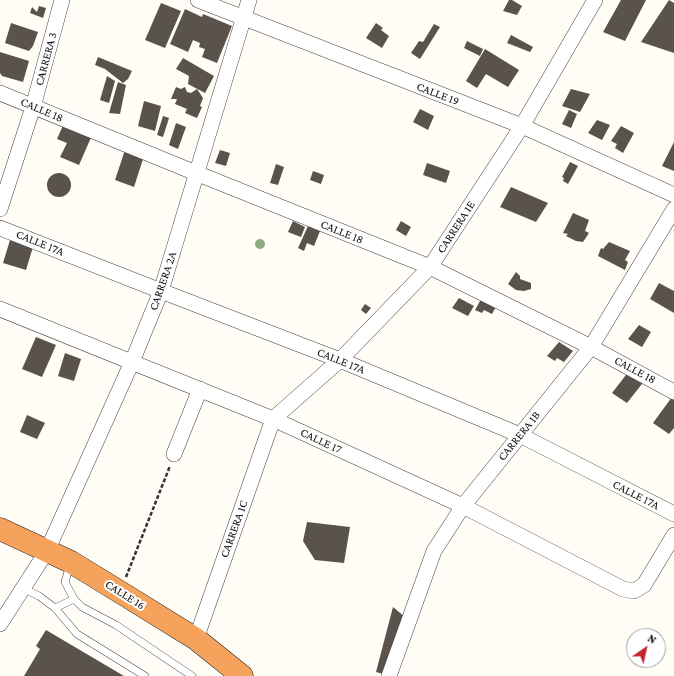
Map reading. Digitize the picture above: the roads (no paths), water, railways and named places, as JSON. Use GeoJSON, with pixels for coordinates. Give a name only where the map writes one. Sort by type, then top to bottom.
{"type":"FeatureCollection","features":[{"type":"Feature","properties":{"kind":"highway","name":"CALLE 16"},"geometry":{"type":"LineString","coordinates":[[0,530],[71,562],[196,639],[242,676]]}},
{"type":"Feature","properties":{"kind":"street","name":"CARRERA 3"},"geometry":{"type":"LineString","coordinates":[[0,209],[33,107],[62,0]]}},
{"type":"Feature","properties":{"kind":"street","name":"CALLE 19"},"geometry":{"type":"LineString","coordinates":[[198,0],[522,126],[674,195]]}},
{"type":"Feature","properties":{"kind":"street","name":"CARRERA 2A"},"geometry":{"type":"LineString","coordinates":[[0,624],[47,550],[132,362],[161,292],[249,0]]}},
{"type":"Feature","properties":{"kind":"street","name":"CARRERA 1E"},"geometry":{"type":"LineString","coordinates":[[273,419],[340,360],[430,267],[522,126],[595,0]]}},
{"type":"Feature","properties":{"kind":"street","name":"CALLE 18"},"geometry":{"type":"LineString","coordinates":[[0,93],[430,267],[591,347],[674,392]]}},
{"type":"Feature","properties":{"kind":"street","name":"CARRERA 1B"},"geometry":{"type":"LineString","coordinates":[[388,676],[434,551],[463,506],[591,347],[674,209]]}},
{"type":"Feature","properties":{"kind":"street","name":"CALLE 17A"},"geometry":{"type":"LineString","coordinates":[[0,228],[161,292],[340,360],[520,435],[674,514]]}},
{"type":"Feature","properties":{"kind":"street","name":"CALLE 17"},"geometry":{"type":"LineString","coordinates":[[0,309],[273,419],[463,506],[623,589],[634,591],[644,585],[674,535]]}},
{"type":"Feature","properties":{"kind":"street"},"geometry":{"type":"LineString","coordinates":[[174,454],[200,389]]}},
{"type":"Feature","properties":{"kind":"street","name":"CARRERA 1C"},"geometry":{"type":"LineString","coordinates":[[196,639],[273,419]]}},
{"type":"Feature","properties":{"kind":"lane"},"geometry":{"type":"LineString","coordinates":[[71,562],[65,582],[74,599],[82,607],[116,625],[192,676]]}},
{"type":"Feature","properties":{"kind":"lane"},"geometry":{"type":"LineString","coordinates":[[23,588],[39,596],[55,608],[76,634],[145,676]]}},
{"type":"Feature","properties":{"kind":"lane"},"geometry":{"type":"LineString","coordinates":[[55,608],[74,599]]}}]}
